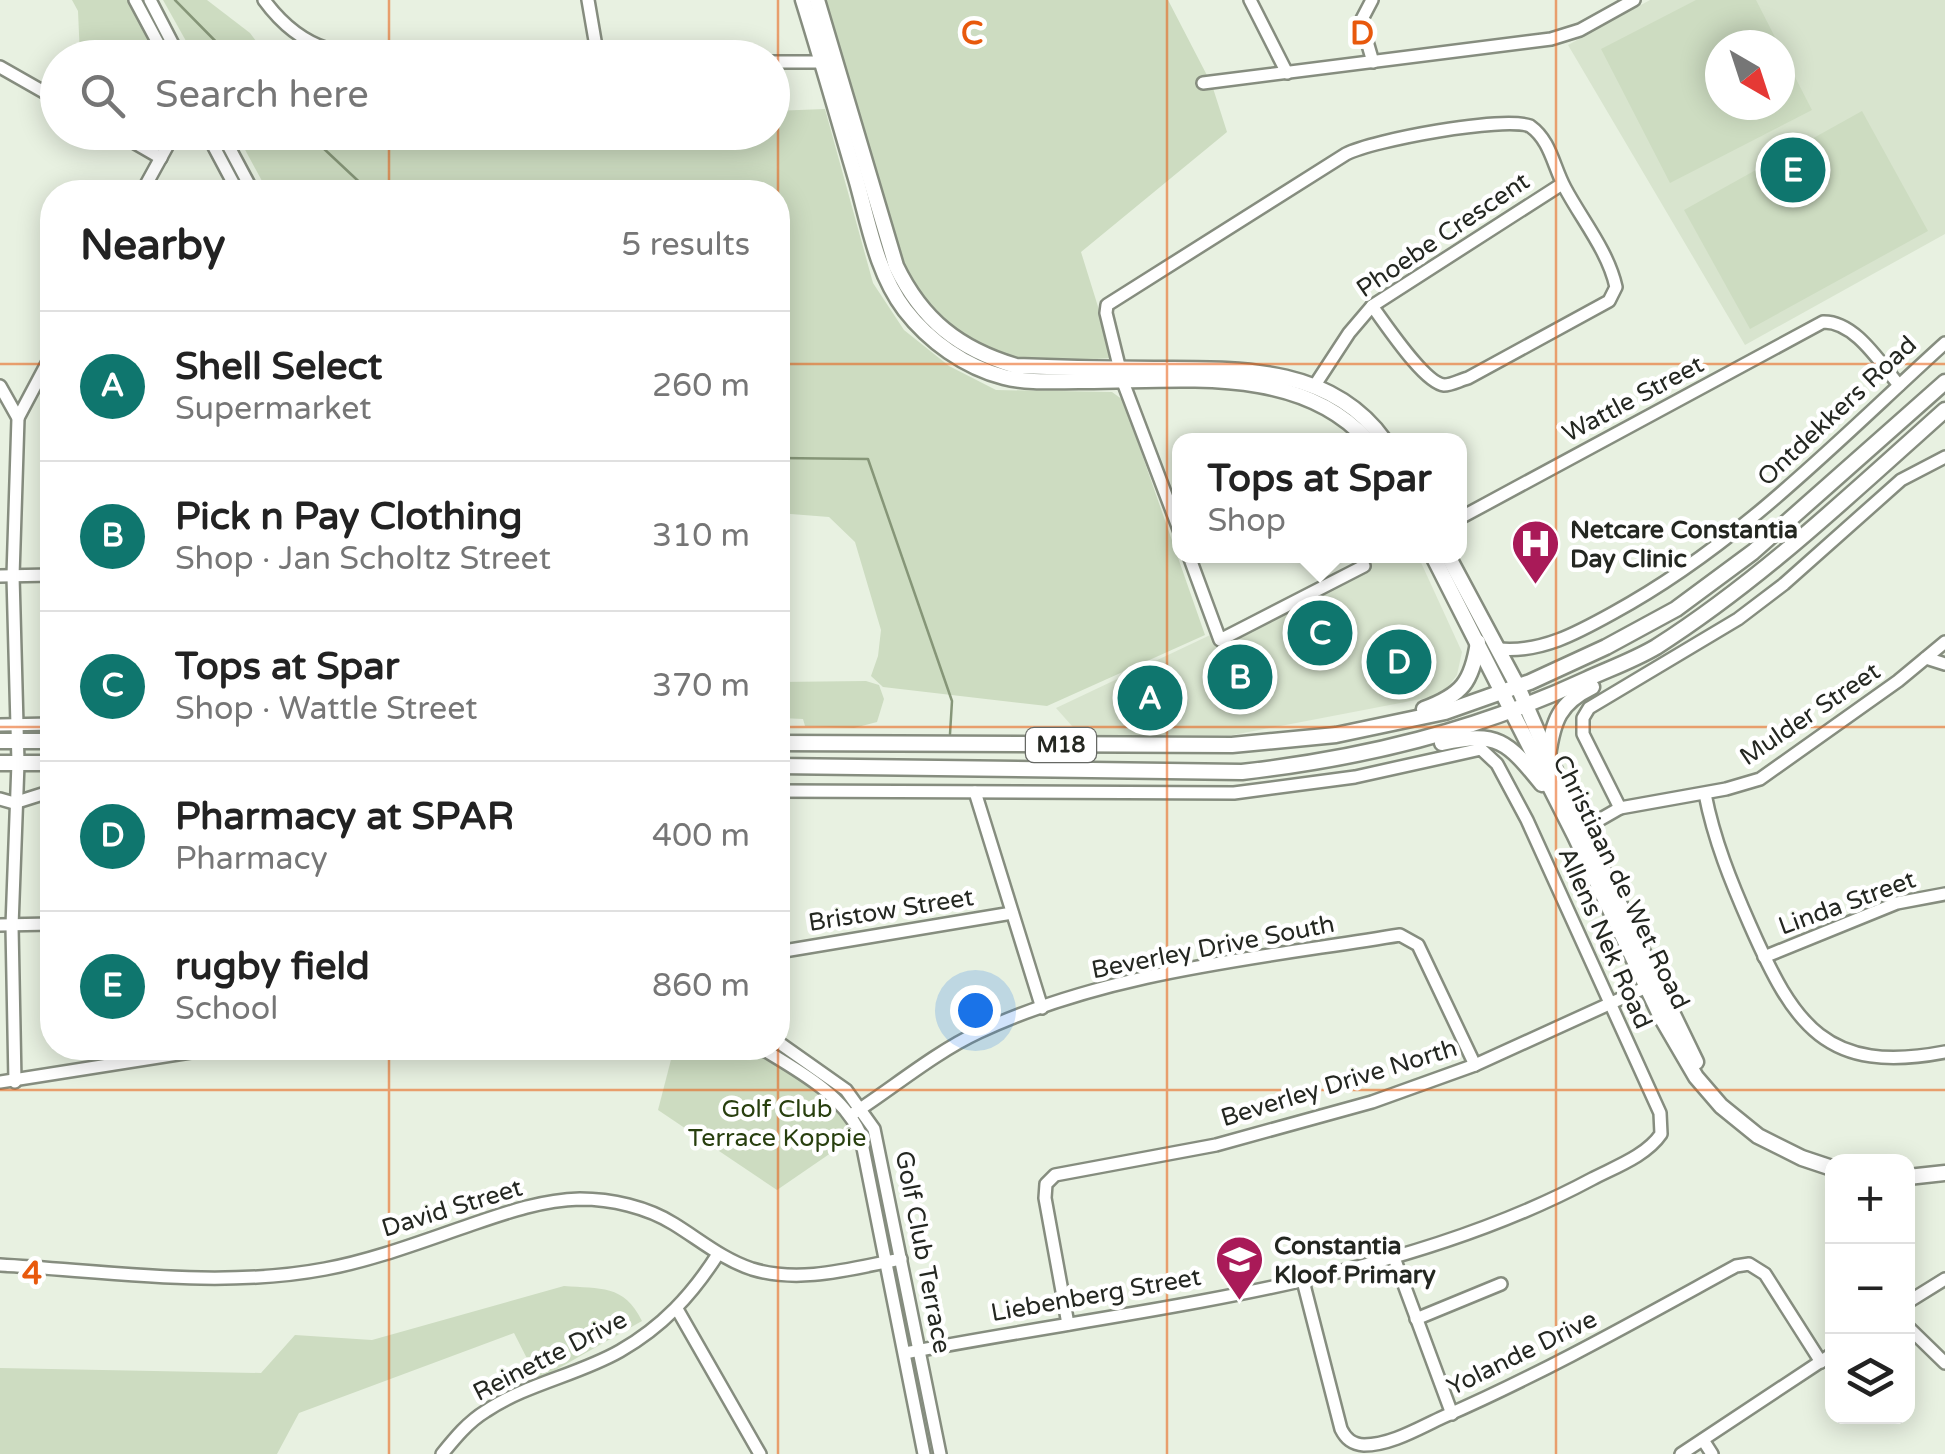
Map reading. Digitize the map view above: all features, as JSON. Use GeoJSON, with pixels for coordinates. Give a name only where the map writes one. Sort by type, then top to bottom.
{"type":"FeatureCollection","features":[{"type":"Feature","properties":{"kind":"main road"},"geometry":{"type":"LineString","coordinates":[[803,0],[828,62]]}},
{"type":"Feature","properties":{"kind":"main road"},"geometry":{"type":"LineString","coordinates":[[817,0],[828,62],[882,268],[905,310],[922,329],[967,362],[1006,378],[1256,370],[1315,385],[1347,404],[1377,433]]}},
{"type":"Feature","properties":{"kind":"main road"},"geometry":{"type":"LineString","coordinates":[[1122,376],[1270,386],[1315,402],[1359,433]]}},
{"type":"Feature","properties":{"kind":"main road","name":"Ontdekkers Road"},"geometry":{"type":"LineString","coordinates":[[790,743],[1188,746],[1286,742],[1376,728],[1503,694],[1606,647],[1706,588],[1753,552],[1945,382]]}},
{"type":"Feature","properties":{"kind":"main road","name":"M18"},"geometry":{"type":"LineString","coordinates":[[790,766],[1242,772],[1300,766],[1406,744],[1520,710],[1652,649],[1774,561],[1945,410]]}},
{"type":"Feature","properties":{"kind":"main road","name":"Christiaan de Wet Road"},"geometry":{"type":"LineString","coordinates":[[1437,563],[1503,694],[1520,710],[1548,756],[1652,985],[1695,1059],[1712,1084],[1742,1114],[1825,1161]]}},
{"type":"Feature","properties":{"kind":"main road","name":"Christiaan de Wet Road"},"geometry":{"type":"LineString","coordinates":[[1452,563],[1518,687],[1520,710],[1558,803],[1580,831]]}},
{"type":"Feature","properties":{"kind":"main road"},"geometry":{"type":"LineString","coordinates":[[1376,728],[1456,695],[1471,671],[1478,642]]}},
{"type":"Feature","properties":{"kind":"main road"},"geometry":{"type":"LineString","coordinates":[[1548,756],[1553,722],[1563,705],[1622,672],[1652,649]]}},
{"type":"Feature","properties":{"kind":"main road"},"geometry":{"type":"LineString","coordinates":[[1300,766],[1357,762],[1488,737],[1510,748],[1558,803]]}},
{"type":"Feature","properties":{"kind":"main road"},"geometry":{"type":"LineString","coordinates":[[0,741],[40,741]]}},
{"type":"Feature","properties":{"kind":"main road"},"geometry":{"type":"LineString","coordinates":[[0,763],[40,764]]}},
{"type":"Feature","properties":{"kind":"main road"},"geometry":{"type":"LineString","coordinates":[[1915,1170],[1945,1170]]}},
{"type":"Feature","properties":{"kind":"main road"},"geometry":{"type":"LineString","coordinates":[[1915,1176],[1945,1170]]}},
{"type":"Feature","properties":{"kind":"street"},"geometry":{"type":"LineString","coordinates":[[135,0],[156,40]]}},
{"type":"Feature","properties":{"kind":"street"},"geometry":{"type":"LineString","coordinates":[[150,0],[171,40]]}},
{"type":"Feature","properties":{"kind":"street"},"geometry":{"type":"LineString","coordinates":[[264,0],[294,34],[305,40]]}},
{"type":"Feature","properties":{"kind":"street"},"geometry":{"type":"LineString","coordinates":[[588,0],[595,40]]}},
{"type":"Feature","properties":{"kind":"street"},"geometry":{"type":"LineString","coordinates":[[1250,0],[1287,73]]}},
{"type":"Feature","properties":{"kind":"street"},"geometry":{"type":"LineString","coordinates":[[1372,0],[1361,21],[1373,62]]}},
{"type":"Feature","properties":{"kind":"street"},"geometry":{"type":"LineString","coordinates":[[1203,83],[1562,37],[1634,0]]}},
{"type":"Feature","properties":{"kind":"street"},"geometry":{"type":"LineString","coordinates":[[790,62],[828,62]]}},
{"type":"Feature","properties":{"kind":"street"},"geometry":{"type":"LineString","coordinates":[[0,68],[40,90]]}},
{"type":"Feature","properties":{"kind":"street","name":"Phoebe Crescent"},"geometry":{"type":"LineString","coordinates":[[1122,376],[1106,316],[1109,303],[1366,145],[1523,123],[1543,138],[1562,184],[1372,306],[1348,333],[1315,385]]}},
{"type":"Feature","properties":{"kind":"street"},"geometry":{"type":"LineString","coordinates":[[147,150],[161,158]]}},
{"type":"Feature","properties":{"kind":"street"},"geometry":{"type":"LineString","coordinates":[[149,180],[165,150]]}},
{"type":"Feature","properties":{"kind":"street"},"geometry":{"type":"LineString","coordinates":[[216,150],[232,180]]}},
{"type":"Feature","properties":{"kind":"street"},"geometry":{"type":"LineString","coordinates":[[231,150],[247,180]]}},
{"type":"Feature","properties":{"kind":"street"},"geometry":{"type":"LineString","coordinates":[[1372,306],[1424,373],[1447,385],[1468,378],[1609,301],[1616,292],[1612,274],[1562,184]]}},
{"type":"Feature","properties":{"kind":"street","name":"Wattle Street"},"geometry":{"type":"LineString","coordinates":[[1467,514],[1828,321],[1849,330],[1898,385]]}},
{"type":"Feature","properties":{"kind":"street","name":"Ontdekkers Road"},"geometry":{"type":"LineString","coordinates":[[1498,650],[1552,643],[1652,592],[1745,526],[1945,343]]}},
{"type":"Feature","properties":{"kind":"street"},"geometry":{"type":"LineString","coordinates":[[1122,376],[1172,510]]}},
{"type":"Feature","properties":{"kind":"street"},"geometry":{"type":"LineString","coordinates":[[14,1082],[6,925],[18,763],[7,576],[18,418],[40,377]]}},
{"type":"Feature","properties":{"kind":"street"},"geometry":{"type":"LineString","coordinates":[[0,386],[18,418]]}},
{"type":"Feature","properties":{"kind":"street"},"geometry":{"type":"LineString","coordinates":[[1620,808],[1583,734],[1583,718],[1588,708],[1738,619],[1784,584],[1902,480],[1945,456]]}},
{"type":"Feature","properties":{"kind":"street"},"geometry":{"type":"LineString","coordinates":[[1192,563],[1220,640],[1364,566]]}},
{"type":"Feature","properties":{"kind":"street"},"geometry":{"type":"LineString","coordinates":[[7,576],[40,576]]}},
{"type":"Feature","properties":{"kind":"street","name":"Mulder Street"},"geometry":{"type":"LineString","coordinates":[[1580,831],[1620,808],[1760,780],[1945,642]]}},
{"type":"Feature","properties":{"kind":"street"},"geometry":{"type":"LineString","coordinates":[[1926,658],[1945,664]]}},
{"type":"Feature","properties":{"kind":"street"},"geometry":{"type":"LineString","coordinates":[[0,725],[40,724]]}},
{"type":"Feature","properties":{"kind":"street","name":"Allens Nek Road"},"geometry":{"type":"LineString","coordinates":[[975,792],[1234,792],[1356,778],[1476,748],[1491,756],[1507,782],[1660,1114]]}},
{"type":"Feature","properties":{"kind":"street"},"geometry":{"type":"LineString","coordinates":[[790,791],[975,792],[1042,1008]]}},
{"type":"Feature","properties":{"kind":"street"},"geometry":{"type":"LineString","coordinates":[[1704,794],[1722,860],[1764,957],[1793,1009],[1812,1029],[1840,1048],[1860,1055],[1894,1060],[1945,1052]]}},
{"type":"Feature","properties":{"kind":"street"},"geometry":{"type":"LineString","coordinates":[[0,799],[14,803],[40,795]]}},
{"type":"Feature","properties":{"kind":"street","name":"Linda Street"},"geometry":{"type":"LineString","coordinates":[[1764,957],[1896,904],[1945,894]]}},
{"type":"Feature","properties":{"kind":"street","name":"Bristow Street"},"geometry":{"type":"LineString","coordinates":[[790,950],[1012,913]]}},
{"type":"Feature","properties":{"kind":"street"},"geometry":{"type":"LineString","coordinates":[[6,925],[40,924]]}},
{"type":"Feature","properties":{"kind":"street","name":"Beverley Drive South"},"geometry":{"type":"LineString","coordinates":[[856,1112],[974,1034],[1042,1008],[1147,978],[1400,934],[1418,945],[1475,1064]]}},
{"type":"Feature","properties":{"kind":"street","name":"Beverley Drive North"},"geometry":{"type":"LineString","coordinates":[[1068,1324],[1044,1193],[1046,1184],[1055,1176],[1216,1144],[1312,1120],[1428,1084],[1652,985]]}},
{"type":"Feature","properties":{"kind":"street","name":"Golf Club Terrace"},"geometry":{"type":"LineString","coordinates":[[790,1050],[831,1078],[878,1142],[940,1454]]}},
{"type":"Feature","properties":{"kind":"street"},"geometry":{"type":"LineString","coordinates":[[0,1082],[145,1060]]}},
{"type":"Feature","properties":{"kind":"street","name":"Golf Club Terrace"},"geometry":{"type":"LineString","coordinates":[[780,1060],[856,1112],[924,1454]]}},
{"type":"Feature","properties":{"kind":"street","name":"Liebenberg Street"},"geometry":{"type":"LineString","coordinates":[[905,1352],[1303,1281],[1393,1255],[1545,1204],[1647,1149],[1661,1134],[1660,1114]]}},
{"type":"Feature","properties":{"kind":"street","name":"David Street"},"geometry":{"type":"LineString","coordinates":[[0,1265],[233,1277],[286,1274],[326,1269],[540,1204],[582,1199],[652,1213],[718,1254],[781,1275],[818,1274],[902,1259]]}},
{"type":"Feature","properties":{"kind":"street","name":"Reinette Drive"},"geometry":{"type":"LineString","coordinates":[[442,1454],[486,1410],[619,1352],[677,1309],[718,1254]]}},
{"type":"Feature","properties":{"kind":"street"},"geometry":{"type":"LineString","coordinates":[[1393,1255],[1452,1414]]}},
{"type":"Feature","properties":{"kind":"street","name":"Yolande Drive"},"geometry":{"type":"LineString","coordinates":[[1303,1281],[1346,1438],[1362,1445],[1376,1444],[1452,1414],[1552,1367],[1736,1266],[1757,1267],[1821,1362]]}},
{"type":"Feature","properties":{"kind":"street"},"geometry":{"type":"LineString","coordinates":[[1915,1298],[1945,1279]]}},
{"type":"Feature","properties":{"kind":"street"},"geometry":{"type":"LineString","coordinates":[[1416,1319],[1501,1284]]}},
{"type":"Feature","properties":{"kind":"street"},"geometry":{"type":"LineString","coordinates":[[677,1309],[760,1454]]}},
{"type":"Feature","properties":{"kind":"street"},"geometry":{"type":"LineString","coordinates":[[1915,1334],[1945,1363]]}},
{"type":"Feature","properties":{"kind":"street"},"geometry":{"type":"LineString","coordinates":[[1680,1454],[1825,1359]]}},
{"type":"Feature","properties":{"kind":"street"},"geometry":{"type":"LineString","coordinates":[[1703,1440],[1712,1454]]}},
{"type":"Feature","properties":{"kind":"shaded area"},"geometry":{"type":"Polygon","coordinates":[[[1650,0],[1945,0],[1945,234],[1745,345],[1568,45],[1650,0]]]}},
{"type":"Feature","properties":{"kind":"shaded area"},"geometry":{"type":"Polygon","coordinates":[[[1362,563],[1421,563],[1462,652],[1457,675],[1442,695],[1233,735],[1080,735],[1056,708],[1362,563]]]}},
{"type":"Feature","properties":{"kind":"green space"},"geometry":{"type":"Polygon","coordinates":[[[72,0],[129,0],[151,40],[79,40],[78,11],[72,0]]]}},
{"type":"Feature","properties":{"kind":"green space"},"geometry":{"type":"Polygon","coordinates":[[[163,0],[207,0],[255,40],[185,40],[163,0]]]}},
{"type":"Feature","properties":{"kind":"green space"},"geometry":{"type":"Polygon","coordinates":[[[826,0],[1168,0],[1212,85],[1227,132],[1081,252],[1114,358],[1045,360],[993,353],[950,333],[929,312],[911,287],[887,230],[826,0]]]}},
{"type":"Feature","properties":{"kind":"green space"},"geometry":{"type":"Polygon","coordinates":[[[1696,0],[1756,0],[1771,30],[1705,30],[1705,120],[1793,120],[1670,183],[1601,49],[1696,0]]]}},
{"type":"Feature","properties":{"kind":"green space"},"geometry":{"type":"Polygon","coordinates":[[[1795,77],[1812,110],[1795,119],[1795,77]]]}},
{"type":"Feature","properties":{"kind":"green space"},"geometry":{"type":"Polygon","coordinates":[[[825,109],[873,283],[904,330],[949,366],[996,390],[1112,392],[1123,400],[1172,540],[1172,563],[1180,563],[1205,635],[1047,706],[883,687],[871,676],[881,630],[855,542],[829,517],[790,514],[790,180],[261,180],[245,150],[790,150],[790,110],[825,109]]]}},
{"type":"Feature","properties":{"kind":"green space"},"geometry":{"type":"Polygon","coordinates":[[[1862,111],[1928,231],[1750,329],[1684,210],[1862,111]]]}},
{"type":"Feature","properties":{"kind":"green space"},"geometry":{"type":"Polygon","coordinates":[[[866,681],[879,685],[884,699],[877,722],[854,728],[805,726],[803,719],[790,718],[790,682],[866,681]]]}},
{"type":"Feature","properties":{"kind":"green space","name":"Golf Club Terrace Koppie"},"geometry":{"type":"Polygon","coordinates":[[[671,1060],[780,1060],[807,1077],[860,1133],[777,1190],[658,1110],[671,1060]]]}},
{"type":"Feature","properties":{"kind":"green space"},"geometry":{"type":"Polygon","coordinates":[[[564,1286],[619,1294],[642,1321],[538,1380],[514,1333],[299,1413],[277,1454],[0,1454],[0,1368],[261,1373],[295,1335],[372,1340],[564,1286]]]}},
{"type":"Feature","properties":{"kind":"waterway"},"geometry":{"type":"LineString","coordinates":[[175,0],[214,40]]}},
{"type":"Feature","properties":{"kind":"waterway"},"geometry":{"type":"LineString","coordinates":[[325,150],[357,180]]}},
{"type":"Feature","properties":{"kind":"waterway"},"geometry":{"type":"LineString","coordinates":[[790,458],[868,459],[952,701],[950,734]]}},
{"type":"Feature","properties":{"kind":"place","name":"rugby field"},"geometry":{"type":"Point","coordinates":[1793,170]}},
{"type":"Feature","properties":{"kind":"place","name":"Netcare Constantia Day Clinic"},"geometry":{"type":"Point","coordinates":[1535,586]}},
{"type":"Feature","properties":{"kind":"place","name":"Tops at Spar"},"geometry":{"type":"Point","coordinates":[1320,633]}},
{"type":"Feature","properties":{"kind":"place","name":"Pharmacy at SPAR"},"geometry":{"type":"Point","coordinates":[1399,662]}},
{"type":"Feature","properties":{"kind":"place","name":"Pick n Pay Clothing"},"geometry":{"type":"Point","coordinates":[1240,677]}},
{"type":"Feature","properties":{"kind":"place","name":"Shell Select"},"geometry":{"type":"Point","coordinates":[1150,698]}},
{"type":"Feature","properties":{"kind":"place","name":"Constantia Kloof Primary"},"geometry":{"type":"Point","coordinates":[1239,1302]}}]}
